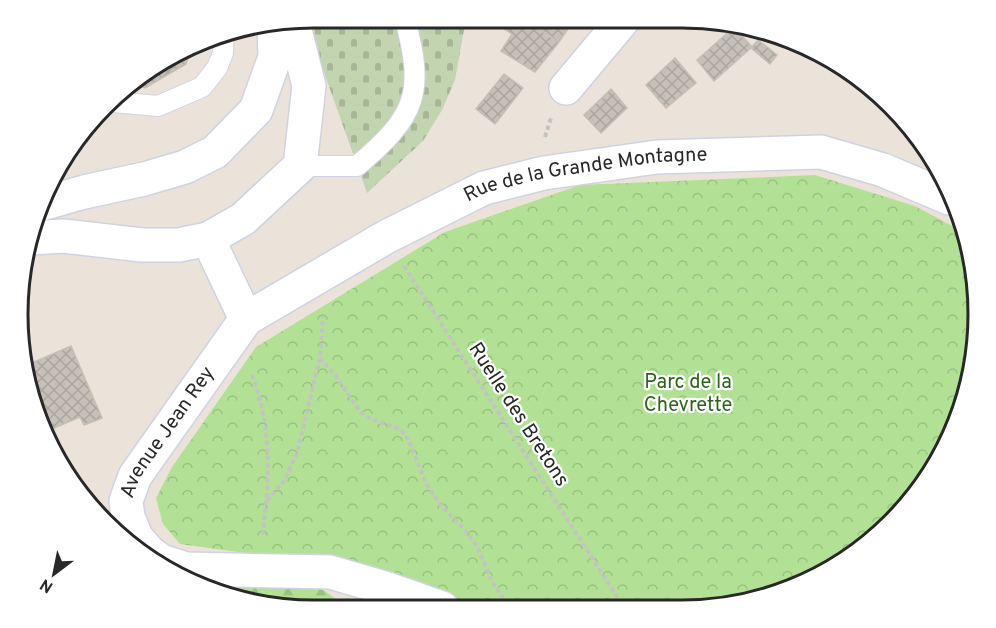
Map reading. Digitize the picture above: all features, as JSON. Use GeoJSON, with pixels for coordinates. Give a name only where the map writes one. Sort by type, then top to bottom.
{"type":"FeatureCollection","features":[{"type":"Feature","properties":{"kind":"street"},"geometry":{"type":"LineString","coordinates":[[566,88],[616,28]]}},
{"type":"Feature","properties":{"kind":"street"},"geometry":{"type":"LineString","coordinates":[[39,238],[63,236],[142,245],[179,245],[208,239],[243,219],[300,166],[309,86],[294,29]]}},
{"type":"Feature","properties":{"kind":"street"},"geometry":{"type":"LineString","coordinates":[[53,200],[154,176],[184,167],[215,152],[256,110],[274,57],[274,31]]}},
{"type":"Feature","properties":{"kind":"street","name":"Rue de la Grande Montagne"},"geometry":{"type":"LineString","coordinates":[[246,319],[386,237],[484,188],[544,173],[657,157],[821,152],[883,170],[941,195]]}},
{"type":"Feature","properties":{"kind":"street"},"geometry":{"type":"LineString","coordinates":[[208,239],[246,319]]}},
{"type":"Feature","properties":{"kind":"street","name":"Avenue Jean Rey"},"geometry":{"type":"LineString","coordinates":[[138,539],[128,517],[126,501],[135,476],[246,319]]}},
{"type":"Feature","properties":{"kind":"street","name":"Avenue Jean Rey"},"geometry":{"type":"LineString","coordinates":[[186,569],[330,572],[419,600]]}},
{"type":"Feature","properties":{"kind":"lane"},"geometry":{"type":"LineString","coordinates":[[300,166],[357,166],[394,132],[408,110],[414,93],[416,74],[413,47],[408,28]]}},
{"type":"Feature","properties":{"kind":"lane"},"geometry":{"type":"LineString","coordinates":[[122,103],[158,106],[202,87],[217,68],[223,53],[223,44]]}},
{"type":"Feature","properties":{"kind":"path","name":"Ruelle des Bretons"},"geometry":{"type":"LineString","coordinates":[[386,237],[619,600]]}},
{"type":"Feature","properties":{"kind":"path"},"geometry":{"type":"LineString","coordinates":[[267,501],[284,481],[297,453],[320,358],[325,298],[334,288],[323,274]]}},
{"type":"Feature","properties":{"kind":"path"},"geometry":{"type":"LineString","coordinates":[[225,349],[252,375],[260,399],[266,434],[267,501],[258,570]]}},
{"type":"Feature","properties":{"kind":"path"},"geometry":{"type":"LineString","coordinates":[[320,358],[335,375],[360,412],[371,420],[400,429],[408,439],[427,485],[441,506],[477,546],[492,581],[504,600]]}},
{"type":"Feature","properties":{"kind":"green space"},"geometry":{"type":"Polygon","coordinates":[[[308,28],[464,28],[455,80],[442,110],[423,141],[367,193],[308,28]]]}},
{"type":"Feature","properties":{"kind":"green space","name":"Parc de la Chevrette"},"geometry":{"type":"Polygon","coordinates":[[[815,175],[915,206],[954,227],[962,258],[968,314],[965,351],[958,388],[946,423],[929,457],[909,488],[870,529],[825,561],[791,578],[738,594],[682,600],[435,600],[346,567],[180,544],[163,524],[156,498],[172,467],[256,347],[445,232],[580,185],[815,175]]]}},
{"type":"Feature","properties":{"kind":"green space"},"geometry":{"type":"Polygon","coordinates":[[[244,561],[313,583],[337,600],[277,597],[229,586],[244,561]]]}},
{"type":"Feature","properties":{"kind":"building"},"geometry":{"type":"Polygon","coordinates":[[[503,28],[538,28],[559,42],[535,72],[501,51],[512,34],[503,28]]]}},
{"type":"Feature","properties":{"kind":"building"},"geometry":{"type":"Polygon","coordinates":[[[538,28],[569,28],[559,42],[538,28]]]}},
{"type":"Feature","properties":{"kind":"building"},"geometry":{"type":"Polygon","coordinates":[[[728,32],[741,35],[752,47],[714,81],[697,60],[728,32]]]}},
{"type":"Feature","properties":{"kind":"building"},"geometry":{"type":"Polygon","coordinates":[[[758,40],[777,55],[770,64],[751,48],[758,40]]]}},
{"type":"Feature","properties":{"kind":"building"},"geometry":{"type":"Polygon","coordinates":[[[188,58],[186,64],[145,88],[141,87],[188,58]]]}},
{"type":"Feature","properties":{"kind":"building"},"geometry":{"type":"Polygon","coordinates":[[[675,58],[696,83],[666,108],[646,85],[675,58]]]}},
{"type":"Feature","properties":{"kind":"building"},"geometry":{"type":"Polygon","coordinates":[[[504,74],[523,88],[495,124],[476,109],[504,74]]]}},
{"type":"Feature","properties":{"kind":"building"},"geometry":{"type":"Polygon","coordinates":[[[611,89],[627,108],[601,133],[584,115],[611,89]]]}},
{"type":"Feature","properties":{"kind":"building"},"geometry":{"type":"Polygon","coordinates":[[[71,346],[102,418],[84,425],[80,417],[53,429],[38,388],[33,363],[71,346]]]}}]}
